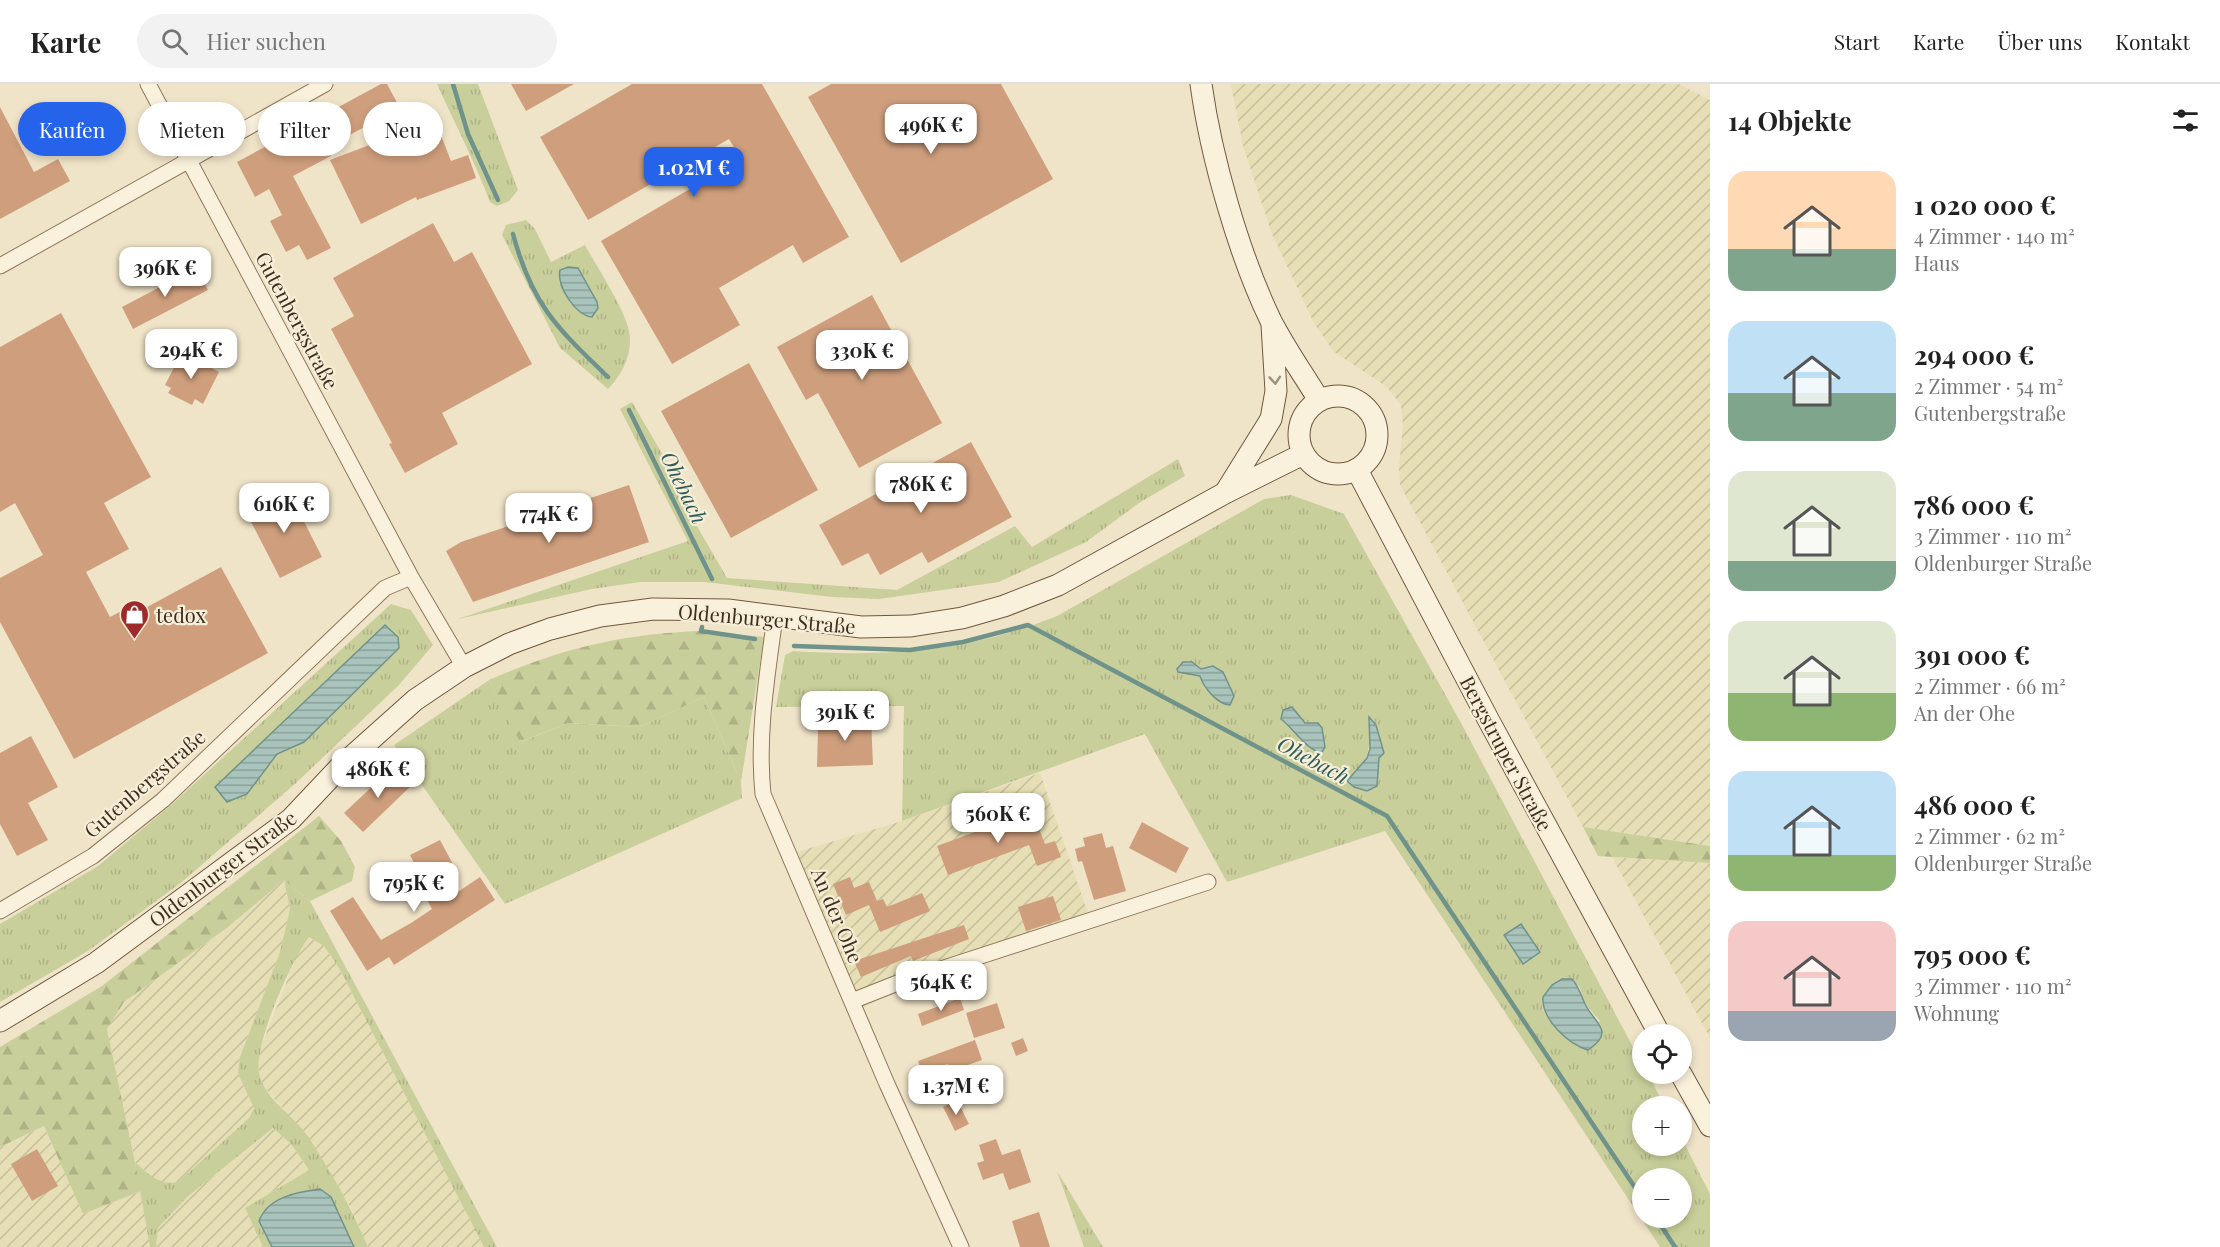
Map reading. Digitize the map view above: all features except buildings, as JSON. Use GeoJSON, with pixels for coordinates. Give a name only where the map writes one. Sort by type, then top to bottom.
{"type":"FeatureCollection","features":[{"type":"Feature","properties":{"kind":"main road"},"geometry":{"type":"LineString","coordinates":[[1201,84],[1219,169],[1237,232],[1271,321],[1318,400]]}},
{"type":"Feature","properties":{"kind":"main road"},"geometry":{"type":"LineString","coordinates":[[1225,493],[1271,419],[1276,391],[1271,321]]}},
{"type":"Feature","properties":{"kind":"main road"},"geometry":{"type":"LineString","coordinates":[[1330,396],[1355,399],[1373,416],[1378,440],[1367,462],[1357,470],[1346,474],[1327,473],[1311,464],[1303,454],[1299,442],[1300,424],[1309,408],[1318,400],[1330,396]]}},
{"type":"Feature","properties":{"kind":"main road","name":"Oldenburger Straße"},"geometry":{"type":"LineString","coordinates":[[0,1021],[96,963],[291,819],[340,767],[400,713],[464,667],[529,636],[600,616],[653,609],[691,608],[861,627],[911,626],[962,618],[1005,606],[1058,585],[1225,493],[1303,454]]}},
{"type":"Feature","properties":{"kind":"main road","name":"Bergstruper Straße"},"geometry":{"type":"LineString","coordinates":[[1357,470],[1483,711],[1654,1024]]}},
{"type":"Feature","properties":{"kind":"main road"},"geometry":{"type":"LineString","coordinates":[[1687,1084],[1710,1126]]}},
{"type":"Feature","properties":{"kind":"street","name":"Gutenbergstraße"},"geometry":{"type":"LineString","coordinates":[[148,84],[411,577],[464,667]]}},
{"type":"Feature","properties":{"kind":"street"},"geometry":{"type":"LineString","coordinates":[[0,266],[325,84]]}},
{"type":"Feature","properties":{"kind":"street","name":"Gutenbergstraße"},"geometry":{"type":"LineString","coordinates":[[0,911],[93,856],[163,800],[385,588],[411,577]]}},
{"type":"Feature","properties":{"kind":"street","name":"An der Ohe"},"geometry":{"type":"LineString","coordinates":[[775,617],[761,717],[759,755],[763,794],[961,1247]]}},
{"type":"Feature","properties":{"kind":"street"},"geometry":{"type":"LineString","coordinates":[[852,1002],[895,984],[1208,882]]}},
{"type":"Feature","properties":{"kind":"shaded area"},"geometry":{"type":"Polygon","coordinates":[[[1231,84],[1679,84],[1710,100],[1710,846],[1583,827],[1400,485],[1399,466],[1403,426],[1401,405],[1387,387],[1333,351],[1314,323],[1272,234],[1243,146],[1231,84]]]}},
{"type":"Feature","properties":{"kind":"shaded area"},"geometry":{"type":"Polygon","coordinates":[[[1040,773],[1093,928],[893,993],[862,1008],[797,852],[902,821],[1040,773]]]}},
{"type":"Feature","properties":{"kind":"shaded area"},"geometry":{"type":"Polygon","coordinates":[[[1612,857],[1710,863],[1710,1038],[1612,857]]]}},
{"type":"Feature","properties":{"kind":"shaded area"},"geometry":{"type":"Polygon","coordinates":[[[284,880],[290,909],[280,952],[240,1057],[238,1074],[254,1108],[249,1118],[178,1182],[168,1184],[157,1181],[135,1162],[107,1029],[124,1002],[228,927],[284,880]]]}},
{"type":"Feature","properties":{"kind":"shaded area"},"geometry":{"type":"Polygon","coordinates":[[[309,937],[324,946],[339,968],[484,1247],[368,1247],[351,1208],[307,1136],[264,1087],[259,1074],[257,1057],[299,950],[309,937]]]}},
{"type":"Feature","properties":{"kind":"shaded area"},"geometry":{"type":"Polygon","coordinates":[[[44,1126],[83,1214],[141,1191],[150,1247],[0,1247],[0,1147],[44,1126]]]}},
{"type":"Feature","properties":{"kind":"shaded area"},"geometry":{"type":"Polygon","coordinates":[[[273,1128],[291,1144],[309,1170],[245,1208],[263,1247],[156,1247],[158,1228],[187,1197],[273,1128]]]}},
{"type":"Feature","properties":{"kind":"green space"},"geometry":{"type":"Polygon","coordinates":[[[437,84],[478,84],[518,190],[509,201],[497,206],[490,202],[437,84]]]}},
{"type":"Feature","properties":{"kind":"green space"},"geometry":{"type":"Polygon","coordinates":[[[526,220],[535,229],[551,262],[585,245],[620,308],[630,336],[629,353],[623,369],[608,389],[560,348],[502,235],[506,225],[526,220]]]}},
{"type":"Feature","properties":{"kind":"green space"},"geometry":{"type":"Polygon","coordinates":[[[632,402],[678,481],[673,485],[727,578],[897,590],[1015,526],[1032,547],[1178,459],[1185,476],[1139,503],[1086,542],[999,582],[879,599],[832,597],[704,582],[640,582],[592,589],[458,619],[688,541],[620,409],[632,402]]]}},
{"type":"Feature","properties":{"kind":"green space"},"geometry":{"type":"Polygon","coordinates":[[[1291,495],[1344,514],[1460,721],[1632,1045],[1632,1084],[1653,1084],[1659,1096],[1632,1096],[1632,1156],[1691,1156],[1710,1194],[1710,1247],[1660,1247],[1647,1228],[1692,1228],[1692,1168],[1632,1168],[1632,1205],[1385,831],[1227,882],[1145,734],[902,821],[904,706],[776,707],[785,655],[793,651],[861,653],[927,649],[991,638],[1057,616],[1264,499],[1291,495]],[[1213,666],[1189,675],[1200,676],[1204,687],[1215,696],[1232,691],[1226,685],[1226,679],[1213,666]],[[1300,716],[1291,726],[1305,742],[1306,723],[1300,716]],[[1369,718],[1369,744],[1366,759],[1349,778],[1379,770],[1379,737],[1369,718]],[[1562,979],[1549,988],[1543,997],[1542,1006],[1552,1023],[1578,1047],[1600,1021],[1586,1005],[1579,986],[1562,979]]]}},
{"type":"Feature","properties":{"kind":"green space"},"geometry":{"type":"Polygon","coordinates":[[[391,604],[411,610],[433,645],[399,685],[296,783],[182,882],[88,951],[0,1002],[0,924],[98,866],[171,805],[391,604]]]}},
{"type":"Feature","properties":{"kind":"green space"},"geometry":{"type":"Polygon","coordinates":[[[701,631],[764,637],[741,782],[704,697],[639,727],[568,723],[520,742],[489,680],[542,659],[618,639],[701,631]]]}},
{"type":"Feature","properties":{"kind":"green space"},"geometry":{"type":"Polygon","coordinates":[[[489,680],[521,742],[568,723],[639,727],[704,697],[741,782],[742,798],[505,904],[394,745],[489,680]]]}},
{"type":"Feature","properties":{"kind":"green space"},"geometry":{"type":"Polygon","coordinates":[[[319,816],[341,841],[355,867],[352,881],[310,901],[284,880],[228,927],[124,1002],[107,1029],[141,1191],[83,1214],[44,1126],[0,1147],[0,1047],[102,986],[319,816]]]}},
{"type":"Feature","properties":{"kind":"green space"},"geometry":{"type":"Polygon","coordinates":[[[1583,827],[1710,846],[1710,863],[1598,856],[1583,827]]]}},
{"type":"Feature","properties":{"kind":"green space"},"geometry":{"type":"Polygon","coordinates":[[[284,880],[310,901],[497,1247],[484,1247],[339,968],[324,946],[309,937],[293,964],[275,1003],[262,1043],[259,1073],[267,1091],[303,1130],[334,1178],[368,1247],[263,1247],[245,1208],[309,1170],[291,1144],[273,1128],[187,1197],[158,1228],[156,1247],[150,1247],[135,1162],[160,1181],[178,1182],[249,1118],[254,1108],[238,1074],[240,1057],[280,952],[290,909],[284,880]]]}},
{"type":"Feature","properties":{"kind":"green space"},"geometry":{"type":"Polygon","coordinates":[[[1057,1171],[1103,1247],[1084,1247],[1057,1171]]]}},
{"type":"Feature","properties":{"kind":"water"},"geometry":{"type":"Polygon","coordinates":[[[568,267],[578,268],[597,302],[598,308],[592,317],[574,306],[564,292],[560,270],[568,267]]]}},
{"type":"Feature","properties":{"kind":"water"},"geometry":{"type":"Polygon","coordinates":[[[385,625],[398,637],[399,648],[304,742],[277,754],[247,794],[227,802],[215,787],[385,625]]]}},
{"type":"Feature","properties":{"kind":"water"},"geometry":{"type":"Polygon","coordinates":[[[1183,662],[1192,662],[1201,669],[1213,666],[1223,672],[1234,696],[1230,705],[1220,702],[1212,695],[1200,676],[1178,672],[1177,669],[1183,662]]]}},
{"type":"Feature","properties":{"kind":"water"},"geometry":{"type":"Polygon","coordinates":[[[1292,707],[1305,723],[1318,723],[1322,728],[1325,747],[1322,752],[1307,745],[1281,719],[1283,710],[1292,707]]]}},
{"type":"Feature","properties":{"kind":"water"},"geometry":{"type":"Polygon","coordinates":[[[1369,717],[1376,725],[1384,753],[1379,758],[1377,786],[1367,791],[1354,787],[1347,781],[1367,758],[1370,749],[1369,717]]]}},
{"type":"Feature","properties":{"kind":"water"},"geometry":{"type":"Polygon","coordinates":[[[1521,924],[1540,952],[1523,964],[1504,935],[1521,924]]]}},
{"type":"Feature","properties":{"kind":"water"},"geometry":{"type":"Polygon","coordinates":[[[1562,979],[1572,979],[1585,1004],[1601,1027],[1601,1038],[1588,1050],[1572,1042],[1557,1030],[1546,1014],[1543,997],[1552,985],[1562,979]]]}},
{"type":"Feature","properties":{"kind":"water"},"geometry":{"type":"Polygon","coordinates":[[[320,1189],[331,1197],[354,1247],[272,1247],[259,1221],[263,1213],[269,1206],[284,1197],[320,1189]]]}},
{"type":"Feature","properties":{"kind":"waterway"},"geometry":{"type":"LineString","coordinates":[[453,84],[468,134],[498,200]]}},
{"type":"Feature","properties":{"kind":"waterway"},"geometry":{"type":"LineString","coordinates":[[513,234],[520,259],[548,314],[574,344],[608,377]]}},
{"type":"Feature","properties":{"kind":"waterway","name":"Ohebach"},"geometry":{"type":"LineString","coordinates":[[629,410],[712,579]]}},
{"type":"Feature","properties":{"kind":"waterway","name":"Ohebach"},"geometry":{"type":"LineString","coordinates":[[794,646],[910,650],[963,642],[1028,625],[1387,816],[1632,1183]]}},
{"type":"Feature","properties":{"kind":"waterway","name":"Ohebach"},"geometry":{"type":"LineString","coordinates":[[702,627],[701,631],[755,639]]}},
{"type":"Feature","properties":{"kind":"waterway","name":"Ohebach"},"geometry":{"type":"LineString","coordinates":[[1663,1228],[1675,1247]]}},
{"type":"Feature","properties":{"kind":"place","name":"tedox"},"geometry":{"type":"Point","coordinates":[135,640]}}]}
